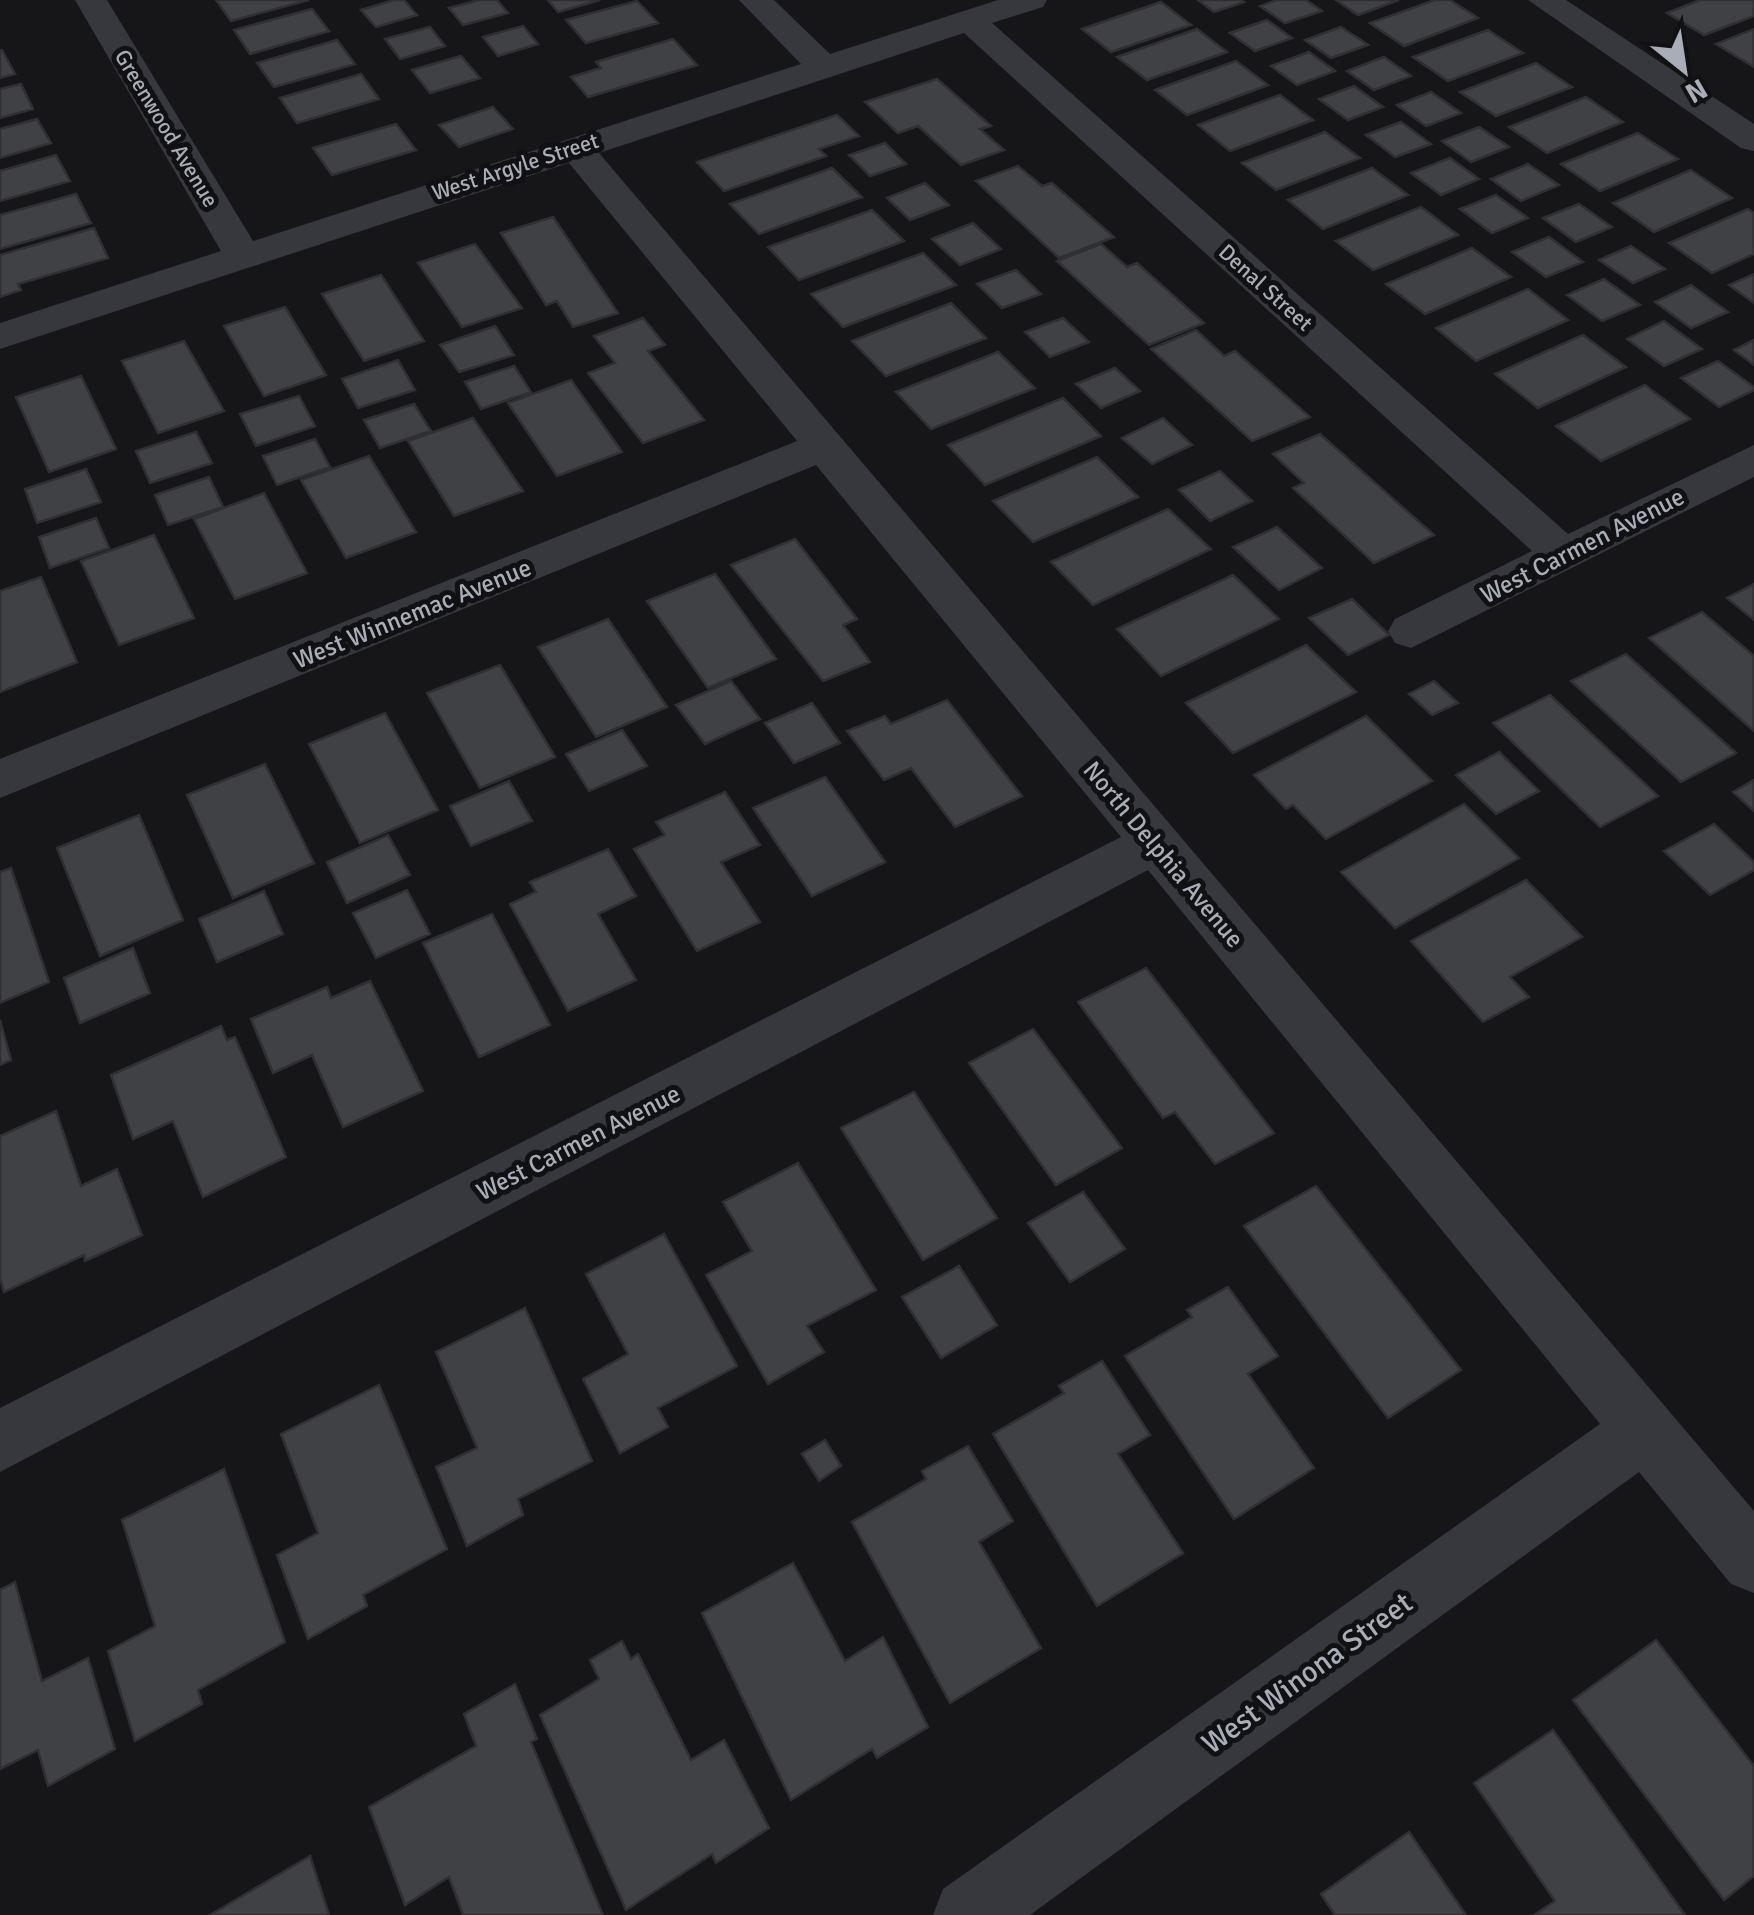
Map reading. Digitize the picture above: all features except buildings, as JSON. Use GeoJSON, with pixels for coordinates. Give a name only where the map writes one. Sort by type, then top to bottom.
{"type":"FeatureCollection","features":[{"type":"Feature","properties":{"kind":"street","name":"Greenwood Avenue"},"geometry":{"type":"LineString","coordinates":[[91,0],[242,256]]}},
{"type":"Feature","properties":{"kind":"street"},"geometry":{"type":"LineString","coordinates":[[755,0],[822,66]]}},
{"type":"Feature","properties":{"kind":"street","name":"West Argyle Street"},"geometry":{"type":"LineString","coordinates":[[0,336],[1032,0]]}},
{"type":"Feature","properties":{"kind":"street"},"geometry":{"type":"LineString","coordinates":[[1544,0],[1754,140]]}},
{"type":"Feature","properties":{"kind":"street","name":"Denal Street"},"geometry":{"type":"LineString","coordinates":[[969,20],[1563,554]]}},
{"type":"Feature","properties":{"kind":"street","name":"North Delphia Avenue"},"geometry":{"type":"LineString","coordinates":[[574,147],[1754,1561]]}},
{"type":"Feature","properties":{"kind":"street","name":"West Winnemac Avenue"},"geometry":{"type":"LineString","coordinates":[[0,779],[824,446]]}},
{"type":"Feature","properties":{"kind":"street","name":"West Carmen Avenue"},"geometry":{"type":"LineString","coordinates":[[1411,631],[1754,459]]}},
{"type":"Feature","properties":{"kind":"street","name":"West Carmen Avenue"},"geometry":{"type":"LineString","coordinates":[[0,1441],[1155,843]]}},
{"type":"Feature","properties":{"kind":"street","name":"West Winona Street"},"geometry":{"type":"LineString","coordinates":[[969,1915],[1645,1430]]}}]}
